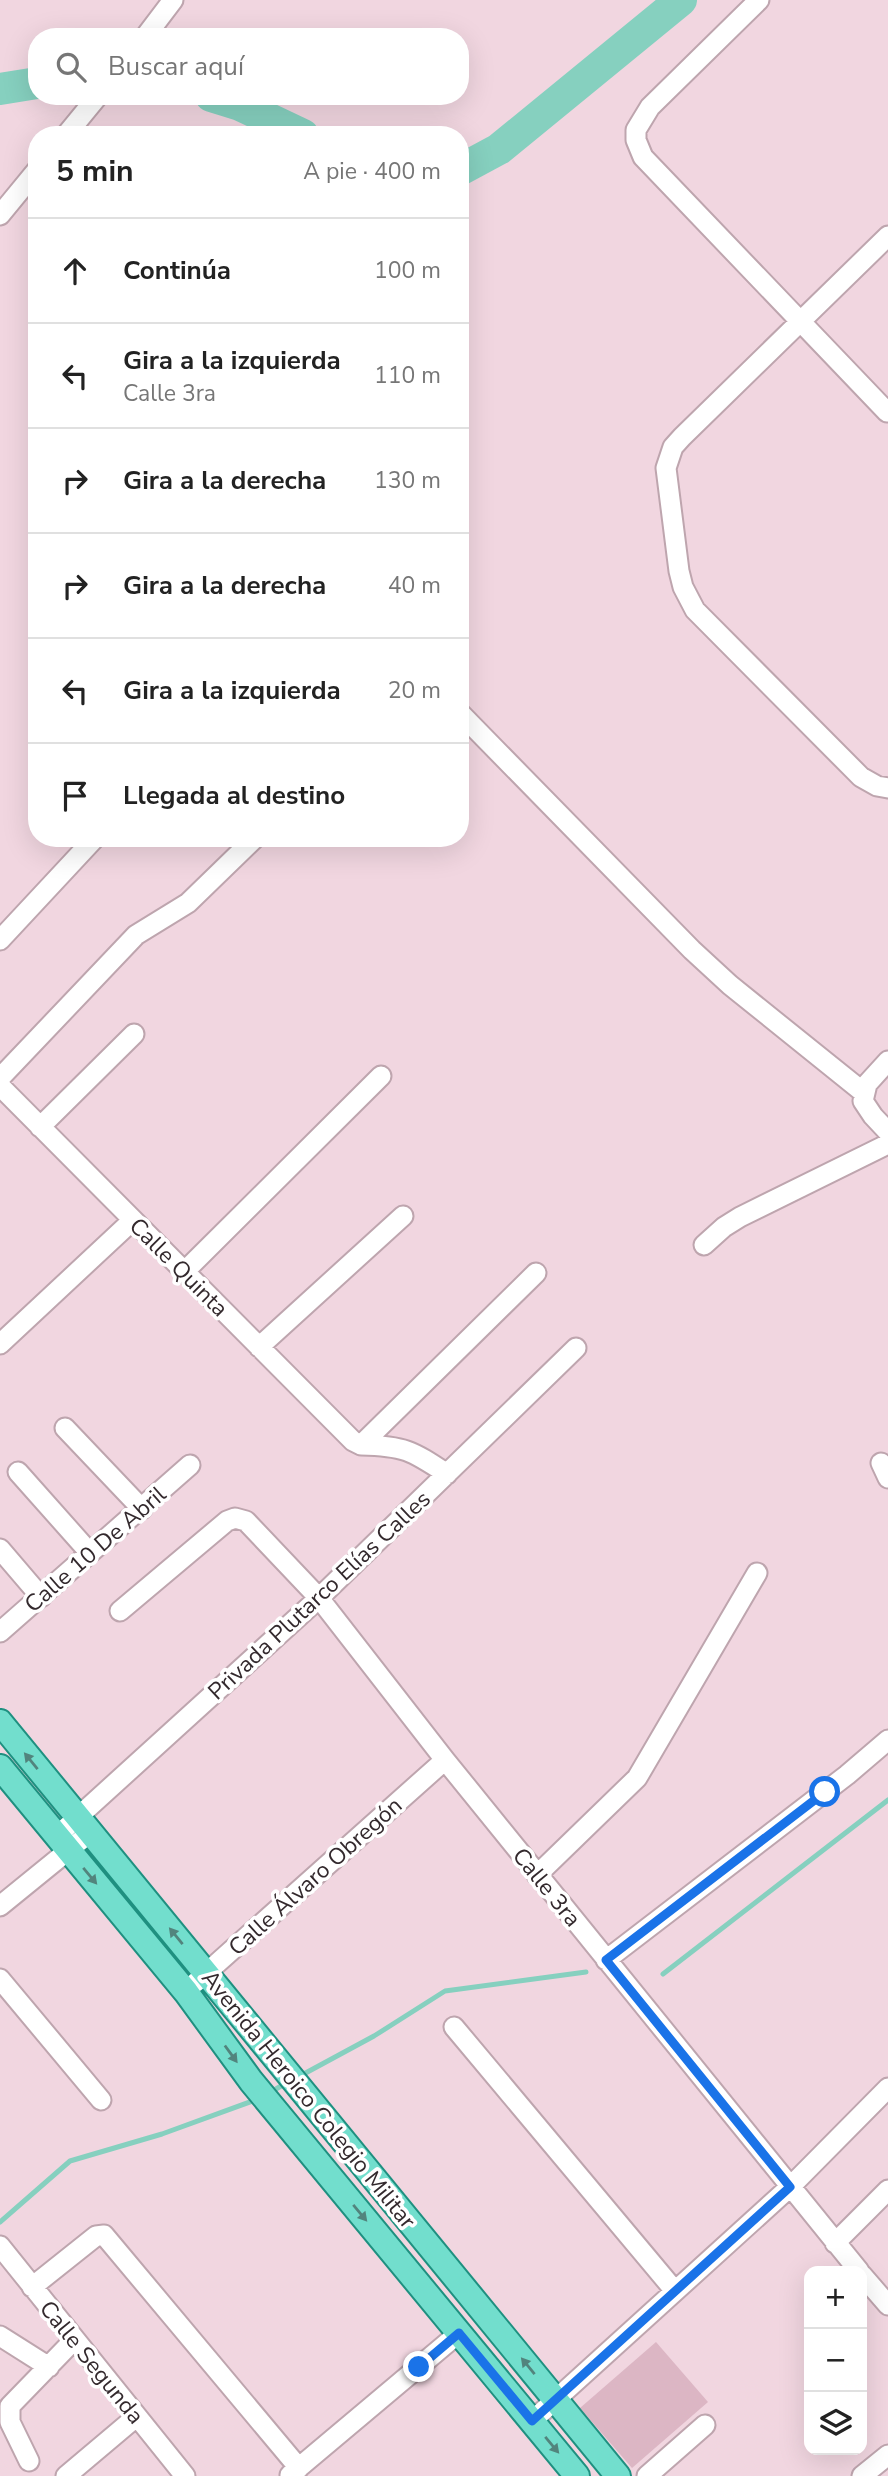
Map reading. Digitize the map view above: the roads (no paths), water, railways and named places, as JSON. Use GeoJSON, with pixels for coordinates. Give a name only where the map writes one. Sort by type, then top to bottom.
{"type":"FeatureCollection","features":[{"type":"Feature","properties":{"kind":"main road","name":"Avenida Heroico Colegio Militar"},"geometry":{"type":"LineString","coordinates":[[0,1722],[618,2476]]}},
{"type":"Feature","properties":{"kind":"main road","name":"Avenida Heroico Colegio Militar"},"geometry":{"type":"LineString","coordinates":[[0,1767],[186,1992],[285,2123],[577,2476]]}},
{"type":"Feature","properties":{"kind":"main road"},"geometry":{"type":"LineString","coordinates":[[335,2183],[363,2164]]}},
{"type":"Feature","properties":{"kind":"street"},"geometry":{"type":"LineString","coordinates":[[152,28],[173,0]]}},
{"type":"Feature","properties":{"kind":"street"},"geometry":{"type":"LineString","coordinates":[[759,0],[650,107],[636,130],[636,140],[643,157],[887,412]]}},
{"type":"Feature","properties":{"kind":"street"},"geometry":{"type":"LineString","coordinates":[[73,126],[91,105]]}},
{"type":"Feature","properties":{"kind":"street"},"geometry":{"type":"LineString","coordinates":[[0,215],[28,181]]}},
{"type":"Feature","properties":{"kind":"street"},"geometry":{"type":"LineString","coordinates":[[888,236],[673,447],[666,468],[679,571],[689,599],[702,618],[861,777],[877,786],[888,788]]}},
{"type":"Feature","properties":{"kind":"street"},"geometry":{"type":"LineString","coordinates":[[469,722],[692,950],[730,985],[863,1092]]}},
{"type":"Feature","properties":{"kind":"street"},"geometry":{"type":"LineString","coordinates":[[0,940],[86,847]]}},
{"type":"Feature","properties":{"kind":"street"},"geometry":{"type":"LineString","coordinates":[[0,1078],[136,935],[188,903],[246,847]]}},
{"type":"Feature","properties":{"kind":"street"},"geometry":{"type":"LineString","coordinates":[[40,1127],[134,1034]]}},
{"type":"Feature","properties":{"kind":"street"},"geometry":{"type":"LineString","coordinates":[[888,1061],[872,1077],[863,1092],[863,1101],[867,1108],[888,1132]]}},
{"type":"Feature","properties":{"kind":"street"},"geometry":{"type":"LineString","coordinates":[[184,1272],[382,1076]]}},
{"type":"Feature","properties":{"kind":"street","name":"Calle Quinta"},"geometry":{"type":"LineString","coordinates":[[0,1086],[360,1446]]}},
{"type":"Feature","properties":{"kind":"street"},"geometry":{"type":"LineString","coordinates":[[704,1245],[740,1217],[888,1144]]}},
{"type":"Feature","properties":{"kind":"street"},"geometry":{"type":"LineString","coordinates":[[259,1347],[403,1216]]}},
{"type":"Feature","properties":{"kind":"street"},"geometry":{"type":"LineString","coordinates":[[0,1344],[133,1220]]}},
{"type":"Feature","properties":{"kind":"street"},"geometry":{"type":"LineString","coordinates":[[360,1446],[536,1273]]}},
{"type":"Feature","properties":{"kind":"street","name":"Privada Plutarco Elías Calles"},"geometry":{"type":"LineString","coordinates":[[0,1906],[62,1843],[84,1825],[576,1348]]}},
{"type":"Feature","properties":{"kind":"street"},"geometry":{"type":"LineString","coordinates":[[65,1428],[142,1509]]}},
{"type":"Feature","properties":{"kind":"street"},"geometry":{"type":"LineString","coordinates":[[360,1446],[401,1448],[419,1455],[447,1474]]}},
{"type":"Feature","properties":{"kind":"street","name":"Calle 10 De Abril"},"geometry":{"type":"LineString","coordinates":[[0,1632],[190,1465]]}},
{"type":"Feature","properties":{"kind":"street"},"geometry":{"type":"LineString","coordinates":[[18,1472],[90,1553]]}},
{"type":"Feature","properties":{"kind":"street","name":"Calle 3ra"},"geometry":{"type":"LineString","coordinates":[[120,1611],[227,1521],[235,1518],[246,1521],[319,1598],[537,1875],[854,2266]]}},
{"type":"Feature","properties":{"kind":"street"},"geometry":{"type":"LineString","coordinates":[[0,1549],[40,1597]]}},
{"type":"Feature","properties":{"kind":"street"},"geometry":{"type":"LineString","coordinates":[[537,1875],[637,1778],[757,1573]]}},
{"type":"Feature","properties":{"kind":"street"},"geometry":{"type":"LineString","coordinates":[[606,1960],[847,1775],[888,1740]]}},
{"type":"Feature","properties":{"kind":"street","name":"Calle Álvaro Obregón"},"geometry":{"type":"LineString","coordinates":[[186,1992],[445,1760]]}},
{"type":"Feature","properties":{"kind":"street"},"geometry":{"type":"LineString","coordinates":[[0,1979],[101,2100]]}},
{"type":"Feature","properties":{"kind":"street"},"geometry":{"type":"LineString","coordinates":[[454,2027],[675,2291]]}},
{"type":"Feature","properties":{"kind":"street"},"geometry":{"type":"LineString","coordinates":[[532,2421],[790,2187],[888,2088]]}},
{"type":"Feature","properties":{"kind":"street"},"geometry":{"type":"LineString","coordinates":[[835,2243],[888,2190]]}},
{"type":"Feature","properties":{"kind":"street"},"geometry":{"type":"LineString","coordinates":[[32,2287],[96,2236],[103,2235],[294,2472],[459,2333]]}},
{"type":"Feature","properties":{"kind":"street","name":"Calle Segunda"},"geometry":{"type":"LineString","coordinates":[[0,2246],[185,2476]]}},
{"type":"Feature","properties":{"kind":"street","name":"Calle 3ra"},"geometry":{"type":"LineString","coordinates":[[867,2281],[888,2305]]}},
{"type":"Feature","properties":{"kind":"street"},"geometry":{"type":"LineString","coordinates":[[0,2336],[49,2367]]}},
{"type":"Feature","properties":{"kind":"street"},"geometry":{"type":"LineString","coordinates":[[29,2461],[5,2409],[74,2340]]}},
{"type":"Feature","properties":{"kind":"street"},"geometry":{"type":"LineString","coordinates":[[66,2476],[136,2417]]}},
{"type":"Feature","properties":{"kind":"street"},"geometry":{"type":"LineString","coordinates":[[647,2476],[705,2425]]}},
{"type":"Feature","properties":{"kind":"street"},"geometry":{"type":"LineString","coordinates":[[862,2476],[888,2455]]}},
{"type":"Feature","properties":{"kind":"waterway"},"geometry":{"type":"LineString","coordinates":[[469,165],[499,149],[681,0]]}},
{"type":"Feature","properties":{"kind":"waterway"},"geometry":{"type":"LineString","coordinates":[[0,89],[28,84]]}},
{"type":"Feature","properties":{"kind":"waterway"},"geometry":{"type":"LineString","coordinates":[[240,105],[284,126]]}},
{"type":"Feature","properties":{"kind":"waterway"},"geometry":{"type":"LineString","coordinates":[[663,1974],[888,1800]]}},
{"type":"Feature","properties":{"kind":"waterway"},"geometry":{"type":"LineString","coordinates":[[300,2076],[374,2036],[445,1991],[586,1972]]}},
{"type":"Feature","properties":{"kind":"waterway"},"geometry":{"type":"LineString","coordinates":[[269,2093],[288,2082]]}},
{"type":"Feature","properties":{"kind":"waterway"},"geometry":{"type":"LineString","coordinates":[[0,2222],[70,2161],[162,2134],[258,2099]]}}]}
